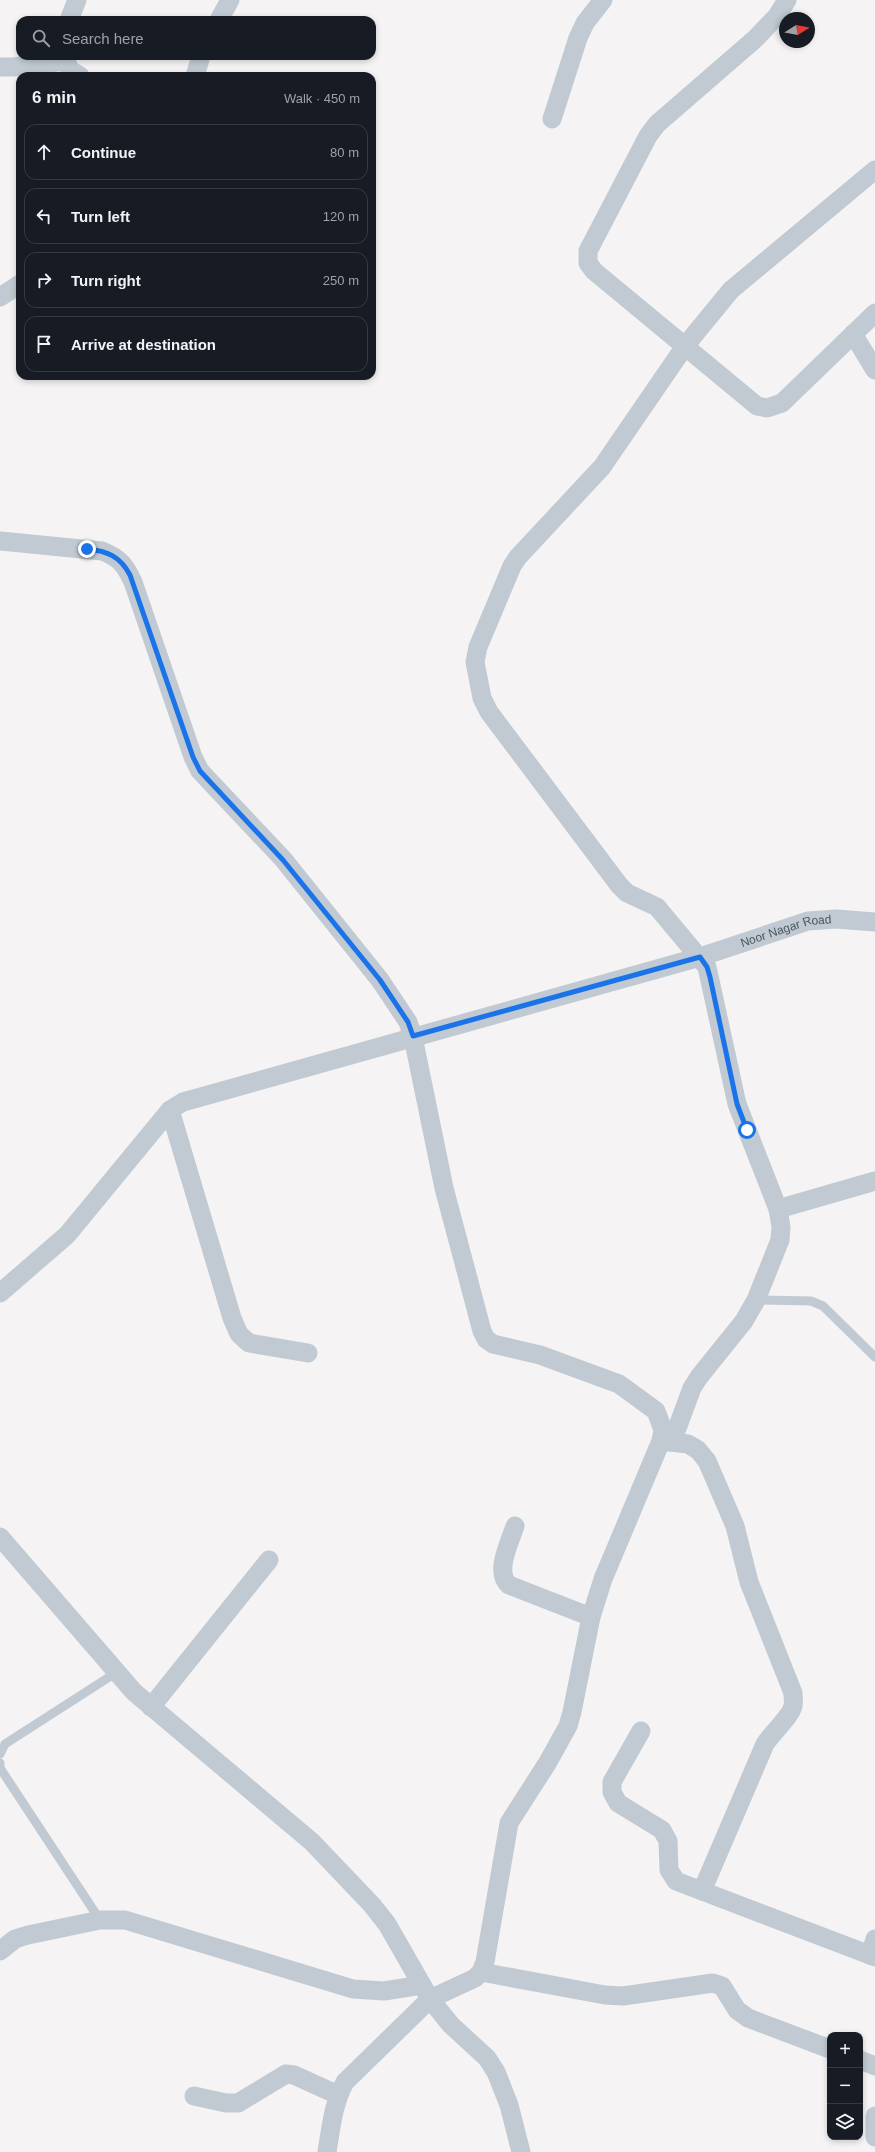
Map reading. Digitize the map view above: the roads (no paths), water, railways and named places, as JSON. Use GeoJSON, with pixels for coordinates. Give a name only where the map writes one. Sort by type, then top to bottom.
{"type":"FeatureCollection","features":[{"type":"Feature","properties":{"kind":"street"},"geometry":{"type":"LineString","coordinates":[[71,16],[77,0]]}},
{"type":"Feature","properties":{"kind":"street"},"geometry":{"type":"LineString","coordinates":[[221,16],[230,0]]}},
{"type":"Feature","properties":{"kind":"street"},"geometry":{"type":"LineString","coordinates":[[552,119],[578,38],[585,23],[603,0]]}},
{"type":"Feature","properties":{"kind":"street"},"geometry":{"type":"LineString","coordinates":[[787,0],[777,16],[755,39],[656,124],[648,136],[588,251],[588,263],[594,271],[757,406],[767,408],[782,403],[875,313]]}},
{"type":"Feature","properties":{"kind":"street"},"geometry":{"type":"LineString","coordinates":[[0,67],[13,67],[58,60]]}},
{"type":"Feature","properties":{"kind":"street"},"geometry":{"type":"LineString","coordinates":[[65,60],[70,70],[73,72]]}},
{"type":"Feature","properties":{"kind":"street"},"geometry":{"type":"LineString","coordinates":[[196,72],[200,60]]}},
{"type":"Feature","properties":{"kind":"street"},"geometry":{"type":"LineString","coordinates":[[0,1951],[15,1939],[100,1920],[125,1920],[353,1989],[426,1992],[475,1978],[481,1972],[485,1962],[510,1823],[548,1762],[568,1726],[591,1617],[603,1579],[692,1388],[699,1376],[744,1321],[756,1300],[780,1240],[781,1228],[778,1209],[737,1104],[707,967],[657,907],[627,893],[619,885],[489,712],[482,698],[475,662],[478,647],[512,566],[518,557],[602,467],[685,346],[743,278],[875,170]]}},
{"type":"Feature","properties":{"kind":"street"},"geometry":{"type":"LineString","coordinates":[[0,297],[16,287]]}},
{"type":"Feature","properties":{"kind":"street"},"geometry":{"type":"LineString","coordinates":[[853,334],[875,370]]}},
{"type":"Feature","properties":{"kind":"street"},"geometry":{"type":"LineString","coordinates":[[0,541],[102,551],[115,556],[126,568],[134,582],[193,757],[200,771],[283,860],[380,980],[408,1022],[413,1036],[444,1188],[482,1332],[486,1339],[493,1344],[540,1355],[619,1384],[656,1411],[667,1441]]}},
{"type":"Feature","properties":{"kind":"street","name":"Noor Nagar Road"},"geometry":{"type":"LineString","coordinates":[[170,1110],[183,1102],[413,1036],[700,957],[808,921],[836,919],[875,922]]}},
{"type":"Feature","properties":{"kind":"street"},"geometry":{"type":"LineString","coordinates":[[0,1293],[68,1235],[170,1110]]}},
{"type":"Feature","properties":{"kind":"street"},"geometry":{"type":"LineString","coordinates":[[170,1110],[232,1318],[239,1334],[249,1343],[308,1353]]}},
{"type":"Feature","properties":{"kind":"street"},"geometry":{"type":"LineString","coordinates":[[778,1209],[875,1181]]}},
{"type":"Feature","properties":{"kind":"street"},"geometry":{"type":"LineString","coordinates":[[667,1441],[688,1444],[698,1450],[707,1461],[734,1526],[749,1582],[793,1693],[793,1706],[788,1716],[772,1733],[765,1744],[702,1891]]}},
{"type":"Feature","properties":{"kind":"street"},"geometry":{"type":"LineString","coordinates":[[515,1526],[502,1571],[504,1581],[509,1585],[591,1617]]}},
{"type":"Feature","properties":{"kind":"street"},"geometry":{"type":"LineString","coordinates":[[0,1537],[134,1692],[312,1842],[333,1862],[372,1905],[387,1924],[426,1992],[451,2025],[487,2058],[496,2072],[509,2105],[521,2152]]}},
{"type":"Feature","properties":{"kind":"street"},"geometry":{"type":"LineString","coordinates":[[151,1707],[269,1560]]}},
{"type":"Feature","properties":{"kind":"street"},"geometry":{"type":"LineString","coordinates":[[641,1731],[612,1782],[612,1792],[618,1803],[662,1830],[668,1841],[669,1870],[676,1881],[873,1950]]}},
{"type":"Feature","properties":{"kind":"street"},"geometry":{"type":"LineString","coordinates":[[481,1972],[623,1996],[713,1983],[722,1986],[737,2010],[748,2018],[827,2048]]}},
{"type":"Feature","properties":{"kind":"street"},"geometry":{"type":"LineString","coordinates":[[326,2152],[338,2095],[345,2082],[426,1992]]}},
{"type":"Feature","properties":{"kind":"street"},"geometry":{"type":"LineString","coordinates":[[863,2061],[875,2066]]}},
{"type":"Feature","properties":{"kind":"street"},"geometry":{"type":"LineString","coordinates":[[194,2096],[226,2103],[238,2103],[286,2074],[294,2075],[338,2095]]}},
{"type":"Feature","properties":{"kind":"street"},"geometry":{"type":"LineString","coordinates":[[875,2116],[875,2137]]}},
{"type":"Feature","properties":{"kind":"lane"},"geometry":{"type":"LineString","coordinates":[[756,1300],[811,1301],[823,1306],[875,1357]]}},
{"type":"Feature","properties":{"kind":"lane"},"geometry":{"type":"LineString","coordinates":[[0,1754],[5,1744],[117,1672]]}},
{"type":"Feature","properties":{"kind":"lane"},"geometry":{"type":"LineString","coordinates":[[0,1763],[0,1768],[100,1920]]}}]}
